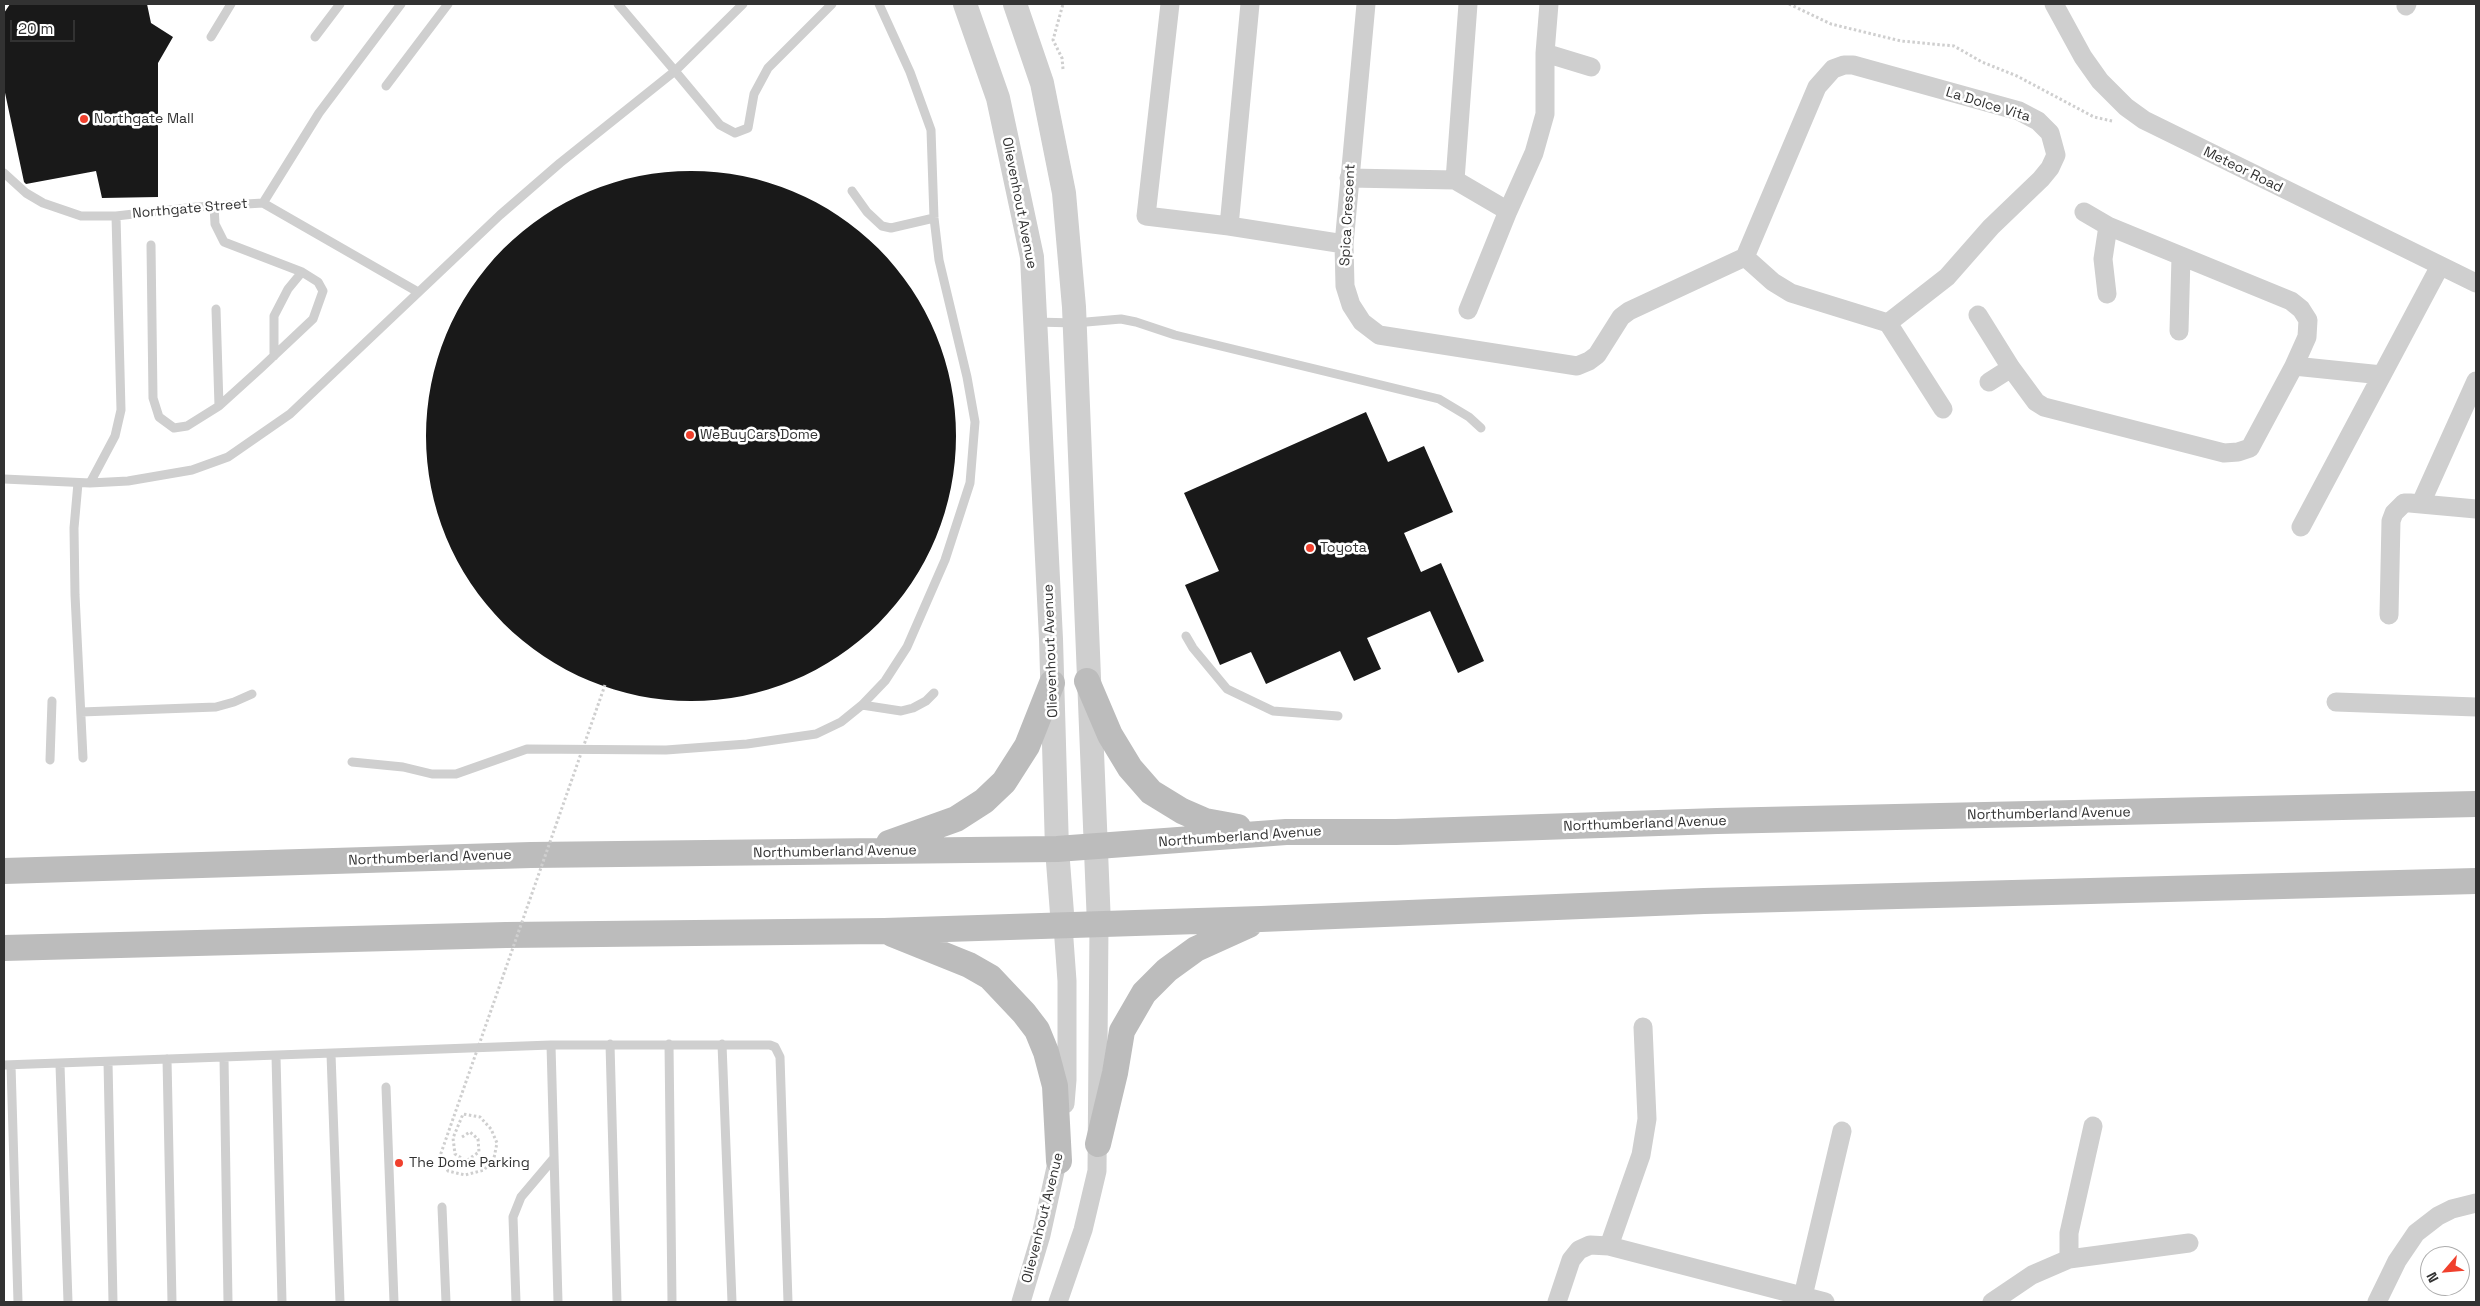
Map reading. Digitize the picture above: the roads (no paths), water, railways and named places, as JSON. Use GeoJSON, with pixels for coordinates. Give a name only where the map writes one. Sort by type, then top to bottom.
{"type":"FeatureCollection","features":[{"type":"Feature","properties":{"kind":"main road"},"geometry":{"type":"LineString","coordinates":[[1087,681],[1110,735],[1130,768],[1151,792],[1182,811],[1205,822],[1286,832]]}},
{"type":"Feature","properties":{"kind":"main road"},"geometry":{"type":"LineString","coordinates":[[867,851],[956,819],[984,801],[1004,782],[1020,759],[1052,682]]}},
{"type":"Feature","properties":{"kind":"main road","name":"Northumberland Avenue"},"geometry":{"type":"LineString","coordinates":[[4,871],[531,855],[1094,848],[1286,832],[1396,832],[1717,821],[2476,804]]}},
{"type":"Feature","properties":{"kind":"main road"},"geometry":{"type":"LineString","coordinates":[[4,948],[506,934],[884,931],[1099,925],[1704,901],[2476,882]]}},
{"type":"Feature","properties":{"kind":"main road"},"geometry":{"type":"LineString","coordinates":[[1098,1144],[1115,1073],[1122,1031],[1144,993],[1166,970],[1196,949],[1261,919]]}},
{"type":"Feature","properties":{"kind":"main road"},"geometry":{"type":"LineString","coordinates":[[884,931],[976,969],[990,977],[1024,1013],[1036,1030],[1046,1052],[1055,1086],[1059,1160]]}},
{"type":"Feature","properties":{"kind":"street","name":"Olievenhout Avenue"},"geometry":{"type":"LineString","coordinates":[[965,4],[998,98],[1032,257],[1052,682],[1057,849],[1067,981],[1067,1080],[1059,1160],[1041,1235],[1021,1302]]}},
{"type":"Feature","properties":{"kind":"street"},"geometry":{"type":"LineString","coordinates":[[1015,4],[1042,83],[1064,193],[1075,323],[1087,681],[1099,925],[1096,1041],[1097,1171],[1083,1230],[1058,1302]]}},
{"type":"Feature","properties":{"kind":"street"},"geometry":{"type":"LineString","coordinates":[[1170,4],[1146,216],[1229,226],[1344,244]]}},
{"type":"Feature","properties":{"kind":"street"},"geometry":{"type":"LineString","coordinates":[[1229,226],[1250,4]]}},
{"type":"Feature","properties":{"kind":"street","name":"Spica Crescent"},"geometry":{"type":"LineString","coordinates":[[1366,4],[1344,244],[1345,286],[1351,305],[1362,322],[1379,334],[1576,366],[1597,355],[1621,317],[1629,311],[1745,257]]}},
{"type":"Feature","properties":{"kind":"street"},"geometry":{"type":"LineString","coordinates":[[1455,180],[1468,4]]}},
{"type":"Feature","properties":{"kind":"street"},"geometry":{"type":"LineString","coordinates":[[1468,310],[1541,134],[1545,114],[1545,53],[1549,4]]}},
{"type":"Feature","properties":{"kind":"street","name":"Meteor Road"},"geometry":{"type":"LineString","coordinates":[[2054,4],[2083,57],[2100,82],[2126,107],[2144,120],[2476,283]]}},
{"type":"Feature","properties":{"kind":"street"},"geometry":{"type":"LineString","coordinates":[[1545,53],[1591,67]]}},
{"type":"Feature","properties":{"kind":"street","name":"La Dolce Vita"},"geometry":{"type":"LineString","coordinates":[[1745,257],[1817,88],[1833,69],[1844,65],[1854,66],[2019,112],[2038,121],[2050,133],[2053,142],[2056,155],[2050,168],[1992,227],[1947,277],[1888,323]]}},
{"type":"Feature","properties":{"kind":"street"},"geometry":{"type":"LineString","coordinates":[[1349,178],[1455,180],[1508,210]]}},
{"type":"Feature","properties":{"kind":"street"},"geometry":{"type":"LineString","coordinates":[[1978,314],[2010,368],[2036,402],[2044,407],[2224,453],[2238,452],[2250,448],[2294,366],[2308,329],[2308,320],[2301,309],[2290,302],[2108,226],[2084,212]]}},
{"type":"Feature","properties":{"kind":"street"},"geometry":{"type":"LineString","coordinates":[[2107,294],[2102,259],[2108,226]]}},
{"type":"Feature","properties":{"kind":"street"},"geometry":{"type":"LineString","coordinates":[[1745,257],[1773,282],[1792,294],[1888,323],[1943,409]]}},
{"type":"Feature","properties":{"kind":"street"},"geometry":{"type":"LineString","coordinates":[[2179,331],[2181,257]]}},
{"type":"Feature","properties":{"kind":"street"},"geometry":{"type":"LineString","coordinates":[[2301,527],[2440,266]]}},
{"type":"Feature","properties":{"kind":"street"},"geometry":{"type":"LineString","coordinates":[[2294,366],[2382,375]]}},
{"type":"Feature","properties":{"kind":"street"},"geometry":{"type":"LineString","coordinates":[[1989,382],[2010,368]]}},
{"type":"Feature","properties":{"kind":"street"},"geometry":{"type":"LineString","coordinates":[[2421,503],[2476,381]]}},
{"type":"Feature","properties":{"kind":"street"},"geometry":{"type":"LineString","coordinates":[[2389,615],[2391,521],[2394,512],[2404,503],[2476,508]]}},
{"type":"Feature","properties":{"kind":"street"},"geometry":{"type":"LineString","coordinates":[[2336,702],[2476,707]]}},
{"type":"Feature","properties":{"kind":"street"},"geometry":{"type":"LineString","coordinates":[[1609,1246],[1641,1155],[1647,1119],[1643,1027]]}},
{"type":"Feature","properties":{"kind":"street"},"geometry":{"type":"LineString","coordinates":[[2069,1259],[2069,1233],[2093,1126]]}},
{"type":"Feature","properties":{"kind":"street"},"geometry":{"type":"LineString","coordinates":[[1803,1296],[1842,1131]]}},
{"type":"Feature","properties":{"kind":"street"},"geometry":{"type":"LineString","coordinates":[[2377,1302],[2405,1246],[2416,1233],[2438,1216],[2452,1209],[2476,1203],[2474,1212],[2476,1218]]}},
{"type":"Feature","properties":{"kind":"street"},"geometry":{"type":"LineString","coordinates":[[1992,1302],[2032,1275],[2069,1259],[2189,1243]]}},
{"type":"Feature","properties":{"kind":"street"},"geometry":{"type":"LineString","coordinates":[[1557,1302],[1571,1260],[1579,1250],[1590,1245],[1609,1246],[1825,1302]]}},
{"type":"Feature","properties":{"kind":"lane"},"geometry":{"type":"LineString","coordinates":[[211,37],[231,4]]}},
{"type":"Feature","properties":{"kind":"lane"},"geometry":{"type":"LineString","coordinates":[[315,37],[340,4]]}},
{"type":"Feature","properties":{"kind":"lane","name":"Northgate Street"},"geometry":{"type":"LineString","coordinates":[[90,483],[115,436],[121,410],[116,216],[263,203],[319,113],[401,4]]}},
{"type":"Feature","properties":{"kind":"lane"},"geometry":{"type":"LineString","coordinates":[[386,86],[448,4]]}},
{"type":"Feature","properties":{"kind":"lane"},"geometry":{"type":"LineString","coordinates":[[618,4],[720,125],[735,133],[748,128],[754,94],[768,68],[832,4]]}},
{"type":"Feature","properties":{"kind":"lane"},"geometry":{"type":"LineString","coordinates":[[4,479],[90,483],[159,478],[192,470],[228,457],[290,414],[418,292],[560,163],[675,71],[744,4]]}},
{"type":"Feature","properties":{"kind":"lane"},"geometry":{"type":"LineString","coordinates":[[352,762],[403,768],[432,774],[456,774],[527,749],[666,750],[747,744],[816,734],[841,722],[862,705],[885,681],[907,648],[945,560],[970,483],[975,422],[968,376],[939,260],[934,218],[931,130],[910,72],[879,4]]}},
{"type":"Feature","properties":{"kind":"lane"},"geometry":{"type":"LineString","coordinates":[[4,172],[26,193],[67,213],[81,216],[116,216]]}},
{"type":"Feature","properties":{"kind":"lane"},"geometry":{"type":"LineString","coordinates":[[852,191],[867,212],[882,226],[891,228],[934,218]]}},
{"type":"Feature","properties":{"kind":"lane"},"geometry":{"type":"LineString","coordinates":[[263,203],[418,292]]}},
{"type":"Feature","properties":{"kind":"lane"},"geometry":{"type":"LineString","coordinates":[[151,245],[153,398],[159,417],[174,428],[187,426],[219,406],[313,319],[323,291],[318,282],[302,272],[224,242],[216,224],[214,206]]}},
{"type":"Feature","properties":{"kind":"lane"},"geometry":{"type":"LineString","coordinates":[[274,356],[274,316],[288,289],[302,272]]}},
{"type":"Feature","properties":{"kind":"lane"},"geometry":{"type":"LineString","coordinates":[[216,309],[219,406]]}},
{"type":"Feature","properties":{"kind":"lane"},"geometry":{"type":"LineString","coordinates":[[1035,322],[1128,321],[1175,335],[1416,392],[1446,403],[1481,428]]}},
{"type":"Feature","properties":{"kind":"lane"},"geometry":{"type":"LineString","coordinates":[[78,483],[74,528],[75,585],[83,758]]}},
{"type":"Feature","properties":{"kind":"lane"},"geometry":{"type":"LineString","coordinates":[[1186,636],[1193,648],[1227,689],[1273,711],[1338,716]]}},
{"type":"Feature","properties":{"kind":"lane"},"geometry":{"type":"LineString","coordinates":[[862,705],[901,711],[913,708],[926,701],[934,693]]}},
{"type":"Feature","properties":{"kind":"lane"},"geometry":{"type":"LineString","coordinates":[[81,712],[216,707],[252,694]]}},
{"type":"Feature","properties":{"kind":"lane"},"geometry":{"type":"LineString","coordinates":[[50,760],[52,700]]}},
{"type":"Feature","properties":{"kind":"lane"},"geometry":{"type":"LineString","coordinates":[[18,1302],[8,1065],[60,1065],[551,1045],[765,1043],[775,1047],[780,1057],[788,1302]]}},
{"type":"Feature","properties":{"kind":"lane"},"geometry":{"type":"LineString","coordinates":[[610,1044],[617,1302]]}},
{"type":"Feature","properties":{"kind":"lane"},"geometry":{"type":"LineString","coordinates":[[669,1044],[672,1302]]}},
{"type":"Feature","properties":{"kind":"lane"},"geometry":{"type":"LineString","coordinates":[[722,1044],[732,1302]]}},
{"type":"Feature","properties":{"kind":"lane"},"geometry":{"type":"LineString","coordinates":[[551,1045],[558,1302]]}},
{"type":"Feature","properties":{"kind":"lane"},"geometry":{"type":"LineString","coordinates":[[331,1054],[340,1302]]}},
{"type":"Feature","properties":{"kind":"lane"},"geometry":{"type":"LineString","coordinates":[[276,1056],[282,1302]]}},
{"type":"Feature","properties":{"kind":"lane"},"geometry":{"type":"LineString","coordinates":[[224,1058],[228,1302]]}},
{"type":"Feature","properties":{"kind":"lane"},"geometry":{"type":"LineString","coordinates":[[167,1060],[172,1302]]}},
{"type":"Feature","properties":{"kind":"lane"},"geometry":{"type":"LineString","coordinates":[[108,1062],[113,1302]]}},
{"type":"Feature","properties":{"kind":"lane"},"geometry":{"type":"LineString","coordinates":[[60,1065],[68,1302]]}},
{"type":"Feature","properties":{"kind":"lane"},"geometry":{"type":"LineString","coordinates":[[386,1086],[394,1302]]}},
{"type":"Feature","properties":{"kind":"lane"},"geometry":{"type":"LineString","coordinates":[[516,1302],[513,1217],[521,1198],[554,1158]]}},
{"type":"Feature","properties":{"kind":"lane"},"geometry":{"type":"LineString","coordinates":[[442,1207],[446,1302]]}},
{"type":"Feature","properties":{"kind":"place","name":"Northgate Mall"},"geometry":{"type":"Point","coordinates":[84,119]}},
{"type":"Feature","properties":{"kind":"place","name":"WeBuyCars Dome"},"geometry":{"type":"Point","coordinates":[690,435]}},
{"type":"Feature","properties":{"kind":"place","name":"Toyota"},"geometry":{"type":"Point","coordinates":[1310,548]}},
{"type":"Feature","properties":{"kind":"place","name":"The Dome Parking"},"geometry":{"type":"Point","coordinates":[399,1163]}}]}
